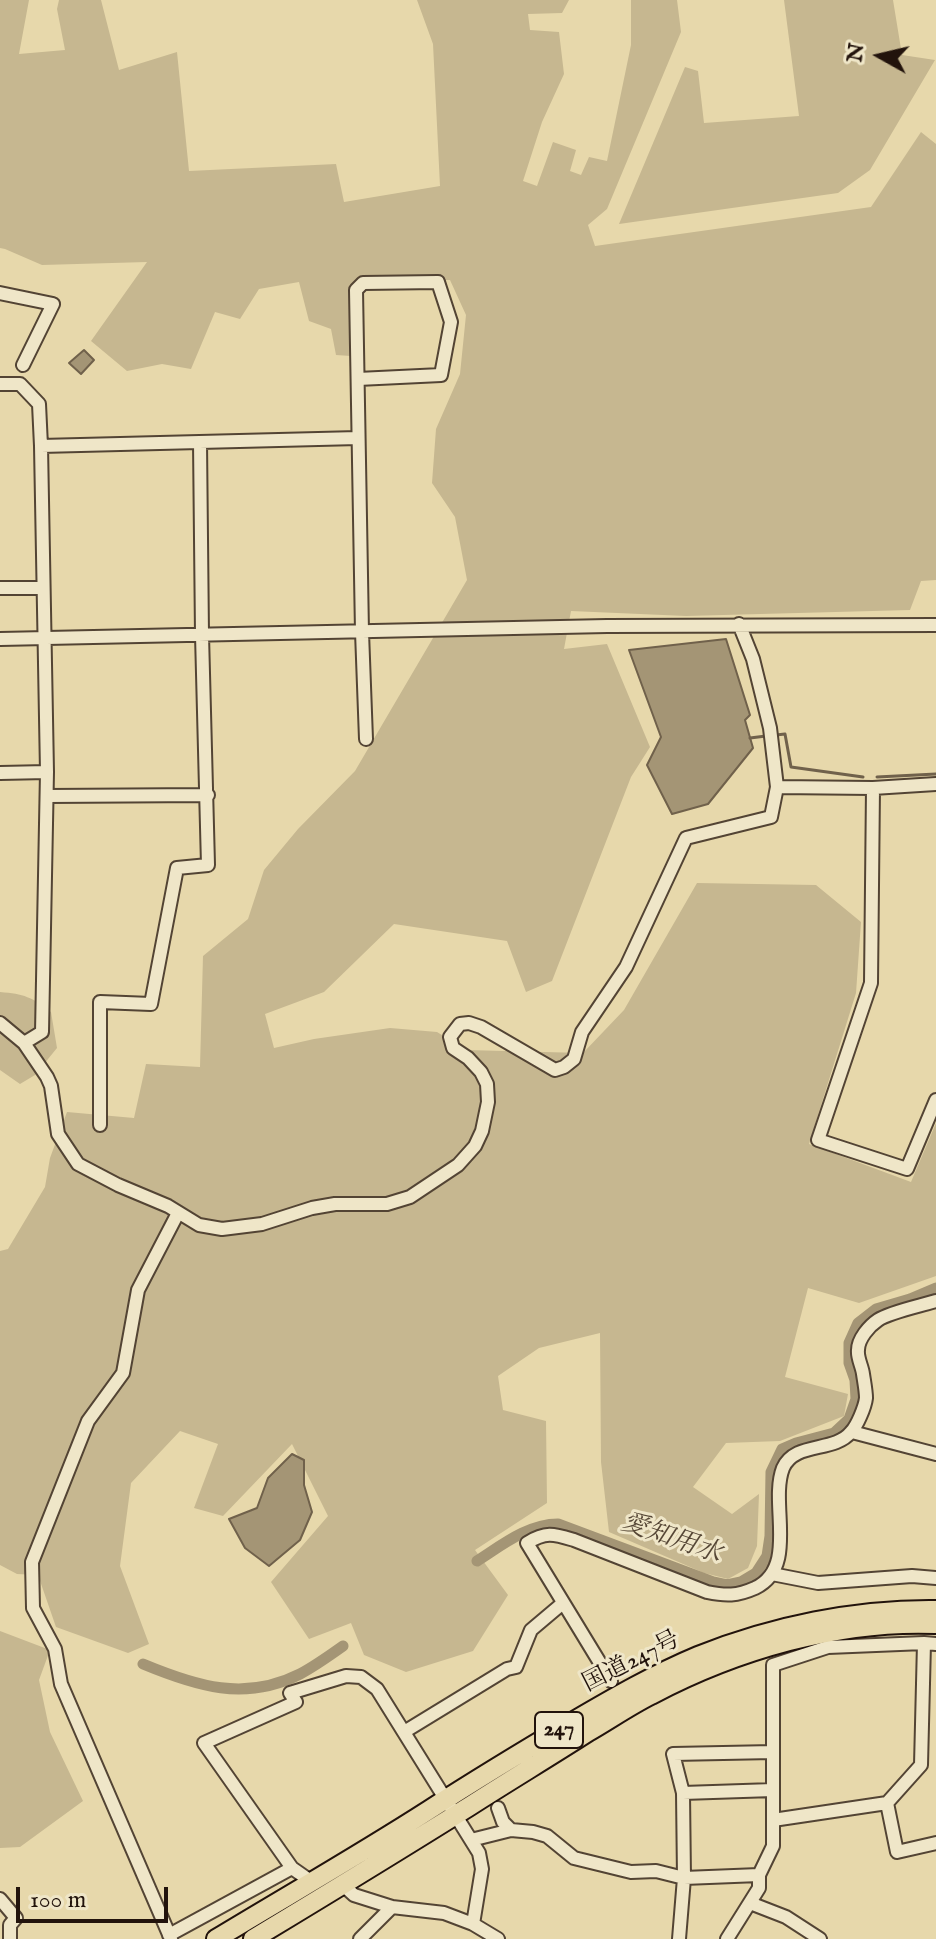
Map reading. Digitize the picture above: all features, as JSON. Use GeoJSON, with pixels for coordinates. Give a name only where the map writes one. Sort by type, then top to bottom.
{"type":"FeatureCollection","features":[{"type":"Feature","properties":{"kind":"highway","name":"国道247号"},"geometry":{"type":"LineString","coordinates":[[253,1939],[343,1885],[450,1807],[501,1764],[621,1694],[701,1655],[810,1623],[877,1612],[936,1610]]}},
{"type":"Feature","properties":{"kind":"highway","name":"国道247号"},"geometry":{"type":"LineString","coordinates":[[216,1939],[312,1882],[450,1807],[510,1779],[650,1695],[703,1670],[770,1647],[829,1633],[875,1626],[936,1624]]}},
{"type":"Feature","properties":{"kind":"street"},"geometry":{"type":"LineString","coordinates":[[358,379],[441,375],[451,322],[438,282],[363,283],[356,290],[366,739]]}},
{"type":"Feature","properties":{"kind":"street"},"geometry":{"type":"LineString","coordinates":[[0,293],[53,304],[23,365]]}},
{"type":"Feature","properties":{"kind":"street"},"geometry":{"type":"LineString","coordinates":[[0,384],[20,384],[39,404],[41,446],[47,772],[42,1032],[24,1043]]}},
{"type":"Feature","properties":{"kind":"street"},"geometry":{"type":"LineString","coordinates":[[41,446],[358,438]]}},
{"type":"Feature","properties":{"kind":"street"},"geometry":{"type":"LineString","coordinates":[[100,1125],[100,1002],[151,1004],[177,868],[208,865],[200,442]]}},
{"type":"Feature","properties":{"kind":"street"},"geometry":{"type":"LineString","coordinates":[[0,588],[43,588]]}},
{"type":"Feature","properties":{"kind":"street"},"geometry":{"type":"LineString","coordinates":[[0,1023],[24,1043],[47,1077],[58,1134],[78,1164],[168,1206],[199,1225],[233,1229],[262,1224],[312,1208],[335,1204],[387,1204],[410,1197],[458,1165],[475,1146],[482,1131],[488,1102],[487,1084],[468,1058],[453,1048],[450,1037],[460,1024],[481,1027],[555,1070],[564,1067],[574,1059],[582,1032],[626,967],[686,838],[771,817],[777,787],[770,728],[753,659],[739,624]]}},
{"type":"Feature","properties":{"kind":"street"},"geometry":{"type":"LineString","coordinates":[[0,639],[739,624],[936,625]]}},
{"type":"Feature","properties":{"kind":"street"},"geometry":{"type":"LineString","coordinates":[[0,773],[47,772]]}},
{"type":"Feature","properties":{"kind":"street"},"geometry":{"type":"LineString","coordinates":[[777,787],[873,788],[936,784]]}},
{"type":"Feature","properties":{"kind":"street"},"geometry":{"type":"LineString","coordinates":[[873,788],[871,983],[818,1140],[907,1169],[936,1100]]}},
{"type":"Feature","properties":{"kind":"street"},"geometry":{"type":"LineString","coordinates":[[47,796],[208,795]]}},
{"type":"Feature","properties":{"kind":"street"},"geometry":{"type":"LineString","coordinates":[[178,1213],[138,1290],[123,1373],[88,1421],[32,1562],[33,1608],[55,1649],[61,1684],[170,1937],[292,1868]]}},
{"type":"Feature","properties":{"kind":"street"},"geometry":{"type":"LineString","coordinates":[[611,1681],[527,1543],[537,1536],[553,1533],[707,1592],[727,1596],[761,1584],[772,1574],[780,1549],[780,1484],[784,1468],[790,1458],[805,1450],[824,1447],[852,1432],[866,1400],[857,1349],[865,1331],[879,1319],[936,1301]]}},
{"type":"Feature","properties":{"kind":"street"},"geometry":{"type":"LineString","coordinates":[[852,1432],[936,1454]]}},
{"type":"Feature","properties":{"kind":"street"},"geometry":{"type":"LineString","coordinates":[[772,1574],[818,1583],[912,1576],[936,1578]]}},
{"type":"Feature","properties":{"kind":"street"},"geometry":{"type":"LineString","coordinates":[[404,1732],[507,1669],[516,1667],[531,1630],[563,1603]]}},
{"type":"Feature","properties":{"kind":"street"},"geometry":{"type":"LineString","coordinates":[[727,1939],[759,1888],[759,1875],[773,1846],[773,1820],[773,1790],[773,1752],[773,1665],[828,1647],[930,1644],[921,1765],[887,1803],[773,1820]]}},
{"type":"Feature","properties":{"kind":"street"},"geometry":{"type":"LineString","coordinates":[[312,1882],[292,1868],[204,1743],[296,1702],[290,1693],[346,1676],[361,1677],[377,1689],[479,1853],[482,1869],[473,1924]]}},
{"type":"Feature","properties":{"kind":"street"},"geometry":{"type":"LineString","coordinates":[[679,1939],[684,1878],[683,1793],[673,1754],[773,1752]]}},
{"type":"Feature","properties":{"kind":"street"},"geometry":{"type":"LineString","coordinates":[[683,1793],[773,1790]]}},
{"type":"Feature","properties":{"kind":"street"},"geometry":{"type":"LineString","coordinates":[[887,1803],[897,1852],[936,1843]]}},
{"type":"Feature","properties":{"kind":"street"},"geometry":{"type":"LineString","coordinates":[[498,1808],[503,1822],[511,1830]]}},
{"type":"Feature","properties":{"kind":"street"},"geometry":{"type":"LineString","coordinates":[[471,1840],[511,1830],[533,1832],[547,1836],[574,1858],[631,1872],[656,1871],[684,1878],[759,1875]]}},
{"type":"Feature","properties":{"kind":"street"},"geometry":{"type":"LineString","coordinates":[[343,1885],[354,1895],[392,1907],[444,1913],[473,1924],[498,1939]]}},
{"type":"Feature","properties":{"kind":"street"},"geometry":{"type":"LineString","coordinates":[[0,1899],[16,1918],[10,1925],[10,1939]]}},
{"type":"Feature","properties":{"kind":"street"},"geometry":{"type":"LineString","coordinates":[[750,1903],[786,1917],[820,1939]]}},
{"type":"Feature","properties":{"kind":"street"},"geometry":{"type":"LineString","coordinates":[[360,1939],[392,1907]]}},
{"type":"Feature","properties":{"kind":"shaded area"},"geometry":{"type":"Polygon","coordinates":[[[0,0],[29,0],[19,54],[65,50],[57,9],[59,0],[101,0],[119,70],[177,52],[189,171],[336,164],[344,202],[440,186],[433,44],[417,0],[569,0],[562,13],[528,14],[530,30],[559,32],[564,74],[542,122],[523,181],[537,186],[553,142],[576,150],[570,171],[581,175],[589,157],[607,161],[631,45],[631,0],[677,0],[681,32],[607,209],[588,225],[595,246],[871,207],[921,132],[936,144],[936,580],[921,581],[910,610],[686,616],[571,611],[564,649],[607,644],[650,747],[631,777],[552,981],[526,992],[507,941],[394,924],[324,992],[265,1014],[274,1048],[390,1028],[437,1032],[466,1050],[583,1053],[624,1010],[697,883],[816,885],[861,922],[856,993],[809,1144],[911,1182],[936,1123],[936,1276],[859,1303],[808,1288],[785,1377],[848,1394],[844,1416],[780,1441],[726,1443],[693,1487],[732,1514],[759,1494],[757,1546],[748,1568],[728,1579],[704,1573],[609,1532],[601,1462],[600,1333],[539,1348],[498,1376],[503,1410],[546,1421],[547,1503],[475,1550],[508,1595],[473,1651],[406,1672],[364,1655],[351,1623],[309,1639],[271,1582],[328,1516],[292,1444],[223,1516],[194,1508],[218,1444],[180,1431],[131,1483],[120,1566],[149,1644],[128,1653],[56,1627],[38,1575],[17,1574],[0,1565],[0,1251],[8,1249],[45,1187],[50,1158],[67,1112],[134,1118],[146,1064],[200,1067],[203,956],[248,919],[264,870],[298,829],[355,771],[467,580],[455,517],[432,483],[436,429],[460,374],[466,315],[450,280],[355,282],[351,356],[336,355],[331,329],[309,321],[299,282],[259,289],[240,319],[215,312],[191,369],[162,364],[127,371],[91,341],[147,262],[42,265],[0,248],[0,0]]]}},
{"type":"Feature","properties":{"kind":"shaded area"},"geometry":{"type":"Polygon","coordinates":[[[784,0],[893,0],[902,55],[935,60],[870,170],[838,193],[619,224],[685,67],[698,71],[704,123],[799,116],[784,0]]]}},
{"type":"Feature","properties":{"kind":"shaded area"},"geometry":{"type":"Polygon","coordinates":[[[84,350],[94,360],[81,374],[69,363],[84,350]]]}},
{"type":"Feature","properties":{"kind":"shaded area"},"geometry":{"type":"Polygon","coordinates":[[[726,639],[750,715],[745,720],[753,748],[708,804],[672,814],[647,765],[661,737],[629,650],[726,639]]]}},
{"type":"Feature","properties":{"kind":"shaded area"},"geometry":{"type":"Polygon","coordinates":[[[0,992],[27,997],[51,1012],[57,1048],[35,1075],[20,1084],[0,1070],[0,992]]]}},
{"type":"Feature","properties":{"kind":"shaded area"},"geometry":{"type":"Polygon","coordinates":[[[292,1454],[304,1460],[304,1485],[312,1512],[300,1540],[269,1566],[245,1548],[229,1519],[257,1508],[268,1478],[292,1454]]]}},
{"type":"Feature","properties":{"kind":"shaded area"},"geometry":{"type":"Polygon","coordinates":[[[0,1631],[50,1650],[39,1680],[50,1732],[83,1801],[20,1847],[0,1848],[0,1631]]]}},
{"type":"Feature","properties":{"kind":"waterway"},"geometry":{"type":"LineString","coordinates":[[776,735],[785,734],[791,767],[863,777]]}},
{"type":"Feature","properties":{"kind":"waterway"},"geometry":{"type":"LineString","coordinates":[[750,738],[766,736]]}},
{"type":"Feature","properties":{"kind":"waterway"},"geometry":{"type":"LineString","coordinates":[[877,777],[936,774]]}},
{"type":"Feature","properties":{"kind":"waterway","name":"愛知用水"},"geometry":{"type":"LineString","coordinates":[[477,1561],[526,1531],[558,1524],[713,1582],[727,1585],[741,1582],[756,1573],[767,1556],[771,1472],[782,1449],[834,1433],[849,1419],[856,1399],[855,1380],[849,1363],[849,1343],[858,1323],[876,1309],[936,1288]]}},
{"type":"Feature","properties":{"kind":"waterway","name":"愛知用水"},"geometry":{"type":"LineString","coordinates":[[143,1664],[201,1684],[240,1689],[280,1683],[343,1646]]}}]}
